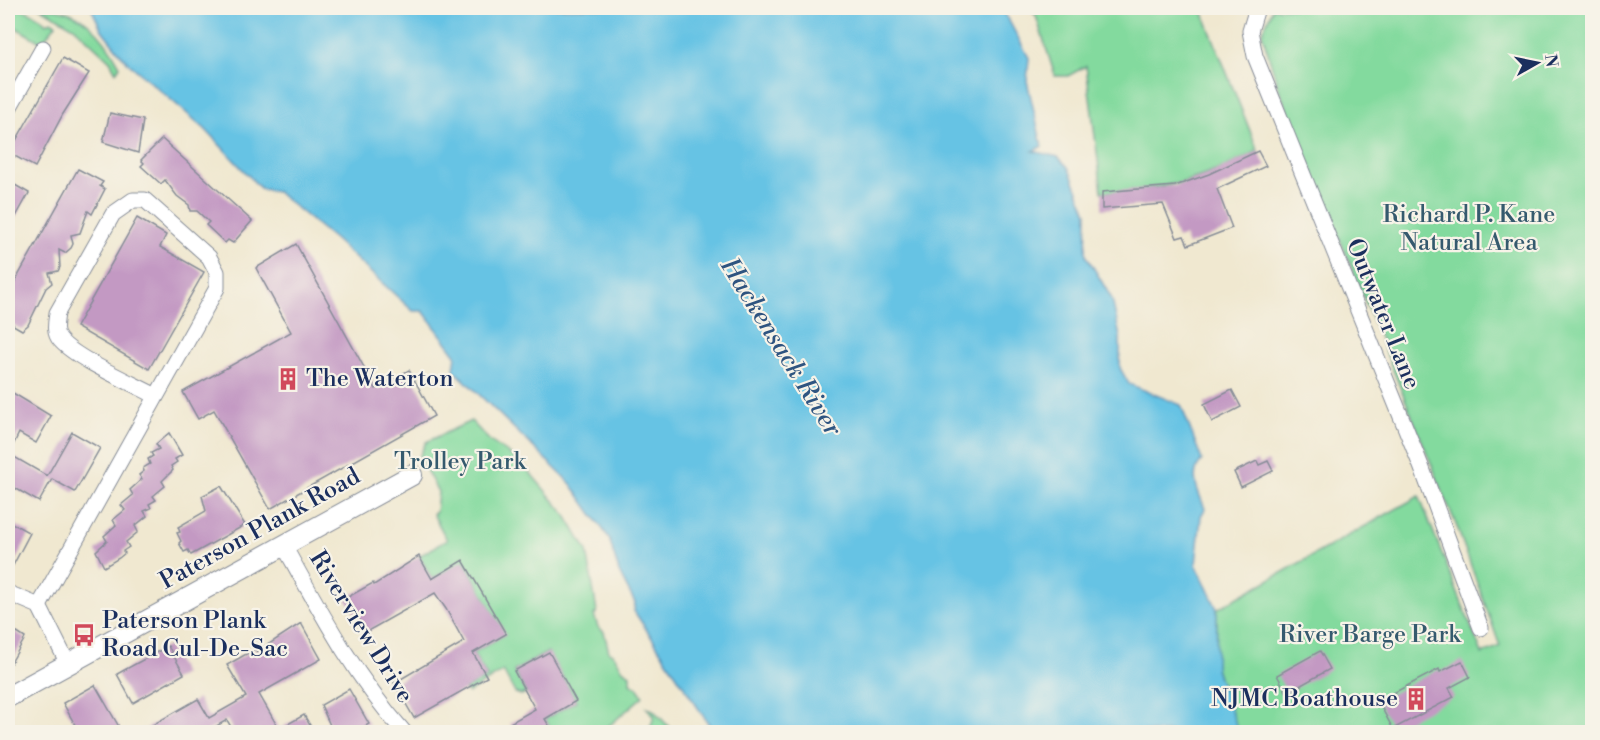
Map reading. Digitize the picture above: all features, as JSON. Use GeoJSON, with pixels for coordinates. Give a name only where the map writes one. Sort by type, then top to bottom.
{"type":"FeatureCollection","features":[{"type":"Feature","properties":{"kind":"street","name":"Outwater Lane"},"geometry":{"type":"LineString","coordinates":[[1255,12],[1250,39],[1255,56],[1420,466],[1481,628]]}},
{"type":"Feature","properties":{"kind":"street"},"geometry":{"type":"LineString","coordinates":[[8,110],[43,48]]}},
{"type":"Feature","properties":{"kind":"street"},"geometry":{"type":"LineString","coordinates":[[39,606],[217,288],[217,272],[209,257],[145,200],[133,200],[113,214],[57,313],[55,328],[58,338],[74,351],[156,396]]}},
{"type":"Feature","properties":{"kind":"street","name":"Paterson Plank Road"},"geometry":{"type":"LineString","coordinates":[[8,697],[412,475]]}},
{"type":"Feature","properties":{"kind":"street","name":"Riverview Drive"},"geometry":{"type":"LineString","coordinates":[[283,544],[322,616],[384,710],[404,732]]}},
{"type":"Feature","properties":{"kind":"street"},"geometry":{"type":"LineString","coordinates":[[8,593],[39,606],[68,664]]}},
{"type":"Feature","properties":{"kind":"green space"},"geometry":{"type":"Polygon","coordinates":[[[8,8],[29,12],[46,24],[51,21],[56,24],[42,43],[8,23],[8,8]]]}},
{"type":"Feature","properties":{"kind":"green space"},"geometry":{"type":"Polygon","coordinates":[[[41,8],[67,12],[89,24],[106,43],[120,66],[116,72],[110,61],[74,27],[41,8]]]}},
{"type":"Feature","properties":{"kind":"green space"},"geometry":{"type":"Polygon","coordinates":[[[1029,8],[1201,8],[1258,151],[1219,170],[1183,182],[1145,189],[1102,192],[1086,66],[1068,76],[1055,76],[1036,16],[1029,8]]]}},
{"type":"Feature","properties":{"kind":"green space","name":"Richard P. Kane Natural Area"},"geometry":{"type":"Polygon","coordinates":[[[1273,8],[1592,8],[1592,732],[1239,732],[1235,724],[1216,668],[1217,609],[1419,496],[1482,654],[1500,646],[1457,527],[1278,87],[1262,33],[1273,8]]]}},
{"type":"Feature","properties":{"kind":"green space","name":"Trolley Park"},"geometry":{"type":"Polygon","coordinates":[[[471,421],[490,441],[521,462],[565,514],[587,551],[597,612],[594,615],[598,627],[604,632],[609,652],[614,655],[622,669],[630,674],[630,683],[637,687],[643,696],[602,732],[553,732],[545,719],[576,701],[548,652],[514,671],[526,693],[521,695],[515,693],[503,671],[468,693],[465,689],[487,677],[473,653],[505,634],[464,561],[432,579],[419,556],[447,540],[433,514],[436,512],[438,492],[419,457],[426,442],[471,421]]]}},
{"type":"Feature","properties":{"kind":"green space"},"geometry":{"type":"Polygon","coordinates":[[[647,708],[653,710],[674,732],[649,732],[654,716],[647,708]]]}},
{"type":"Feature","properties":{"kind":"water","name":"Hackensack River"},"geometry":{"type":"Polygon","coordinates":[[[91,8],[1002,8],[1029,58],[1027,81],[1042,146],[1033,151],[1058,157],[1068,167],[1087,213],[1086,255],[1112,299],[1120,337],[1120,368],[1129,384],[1181,405],[1202,460],[1195,477],[1205,509],[1201,516],[1196,564],[1217,609],[1216,669],[1239,732],[714,732],[634,611],[635,603],[619,572],[609,538],[571,484],[454,370],[456,355],[423,311],[413,311],[334,239],[277,192],[261,189],[205,129],[126,61],[102,30],[91,8]]]}},
{"type":"Feature","properties":{"kind":"building"},"geometry":{"type":"Polygon","coordinates":[[[63,58],[89,73],[63,114],[35,167],[9,153],[63,58]]]}},
{"type":"Feature","properties":{"kind":"building"},"geometry":{"type":"Polygon","coordinates":[[[110,113],[143,120],[138,153],[103,142],[110,113]]]}},
{"type":"Feature","properties":{"kind":"building"},"geometry":{"type":"Polygon","coordinates":[[[162,139],[252,221],[233,243],[228,240],[225,243],[206,225],[209,222],[197,211],[190,211],[189,205],[177,196],[165,180],[161,184],[141,166],[144,163],[141,160],[162,139]]]}},
{"type":"Feature","properties":{"kind":"building"},"geometry":{"type":"Polygon","coordinates":[[[1258,151],[1266,166],[1217,189],[1232,228],[1188,245],[1184,236],[1177,238],[1163,204],[1102,209],[1102,192],[1175,186],[1209,174],[1258,151]]]}},
{"type":"Feature","properties":{"kind":"building"},"geometry":{"type":"Polygon","coordinates":[[[78,169],[103,182],[100,186],[105,189],[92,214],[88,211],[80,233],[71,235],[73,244],[71,248],[65,253],[59,250],[60,267],[58,271],[49,273],[52,283],[46,288],[28,325],[22,330],[8,322],[8,294],[78,169]]]}},
{"type":"Feature","properties":{"kind":"building"},"geometry":{"type":"Polygon","coordinates":[[[8,181],[29,193],[8,231],[8,181]]]}},
{"type":"Feature","properties":{"kind":"building"},"geometry":{"type":"Polygon","coordinates":[[[137,218],[166,235],[160,247],[204,272],[149,369],[76,327],[137,218]]]}},
{"type":"Feature","properties":{"kind":"building","name":"The Waterton"},"geometry":{"type":"Polygon","coordinates":[[[296,244],[376,389],[409,370],[434,416],[270,509],[214,410],[198,419],[183,392],[291,332],[256,268],[296,244]]]}},
{"type":"Feature","properties":{"kind":"building"},"geometry":{"type":"Polygon","coordinates":[[[8,390],[51,416],[36,443],[19,433],[9,454],[47,476],[72,432],[100,448],[75,492],[52,479],[39,502],[8,484],[8,390]]]}},
{"type":"Feature","properties":{"kind":"building"},"geometry":{"type":"Polygon","coordinates":[[[1232,390],[1241,407],[1212,422],[1204,404],[1232,390]]]}},
{"type":"Feature","properties":{"kind":"building"},"geometry":{"type":"Polygon","coordinates":[[[169,433],[182,455],[175,459],[177,462],[171,466],[173,470],[162,481],[165,486],[153,496],[156,500],[149,504],[151,508],[144,511],[147,516],[135,526],[138,532],[126,542],[129,547],[123,551],[125,553],[104,567],[96,551],[107,541],[104,536],[116,525],[113,520],[125,510],[121,505],[133,495],[130,490],[142,479],[139,475],[144,471],[143,468],[150,464],[148,459],[153,456],[151,453],[159,449],[156,444],[169,433]]]}},
{"type":"Feature","properties":{"kind":"building"},"geometry":{"type":"Polygon","coordinates":[[[1257,461],[1259,465],[1268,461],[1273,471],[1241,487],[1234,472],[1257,461]]]}},
{"type":"Feature","properties":{"kind":"building"},"geometry":{"type":"Polygon","coordinates":[[[221,486],[245,525],[191,555],[188,550],[184,552],[179,543],[181,541],[177,533],[180,532],[178,527],[206,511],[202,496],[221,486]]]}},
{"type":"Feature","properties":{"kind":"building"},"geometry":{"type":"Polygon","coordinates":[[[8,521],[30,533],[8,575],[8,521]]]}},
{"type":"Feature","properties":{"kind":"building"},"geometry":{"type":"Polygon","coordinates":[[[419,556],[432,579],[463,560],[506,634],[473,653],[487,677],[414,718],[394,683],[464,642],[446,609],[435,593],[366,632],[346,598],[373,583],[374,585],[419,556]]]}},
{"type":"Feature","properties":{"kind":"building"},"geometry":{"type":"Polygon","coordinates":[[[301,623],[321,659],[259,694],[279,729],[304,715],[314,732],[234,732],[227,720],[206,732],[140,732],[198,699],[209,718],[246,697],[227,665],[255,649],[257,652],[301,623]]]}},
{"type":"Feature","properties":{"kind":"building"},"geometry":{"type":"Polygon","coordinates":[[[8,627],[25,638],[8,668],[8,627]]]}},
{"type":"Feature","properties":{"kind":"building"},"geometry":{"type":"Polygon","coordinates":[[[168,646],[184,674],[133,703],[117,674],[168,646]]]}},
{"type":"Feature","properties":{"kind":"building"},"geometry":{"type":"Polygon","coordinates":[[[1320,651],[1330,669],[1287,693],[1277,675],[1320,651]]]}},
{"type":"Feature","properties":{"kind":"building"},"geometry":{"type":"Polygon","coordinates":[[[549,652],[576,701],[545,719],[553,732],[515,732],[510,723],[535,709],[514,671],[549,652]]]}},
{"type":"Feature","properties":{"kind":"building","name":"NJMC Boathouse"},"geometry":{"type":"Polygon","coordinates":[[[1462,661],[1470,677],[1449,688],[1454,697],[1393,729],[1378,701],[1439,669],[1440,672],[1462,661]]]}},
{"type":"Feature","properties":{"kind":"building"},"geometry":{"type":"Polygon","coordinates":[[[95,685],[122,732],[79,732],[63,703],[95,685]]]}},
{"type":"Feature","properties":{"kind":"building"},"geometry":{"type":"Polygon","coordinates":[[[349,689],[369,724],[355,732],[333,732],[321,705],[349,689]]]}},
{"type":"Feature","properties":{"kind":"place","name":"The Waterton"},"geometry":{"type":"Point","coordinates":[288,379]}},
{"type":"Feature","properties":{"kind":"place","name":"Paterson Plank Road Cul-De-Sac"},"geometry":{"type":"Point","coordinates":[84,635]}},
{"type":"Feature","properties":{"kind":"place","name":"NJMC Boathouse"},"geometry":{"type":"Point","coordinates":[1416,699]}},
{"type":"Feature","properties":{"kind":"park label","name":"River Barge Park"},"geometry":{"type":"Point","coordinates":[1370,635]}}]}
